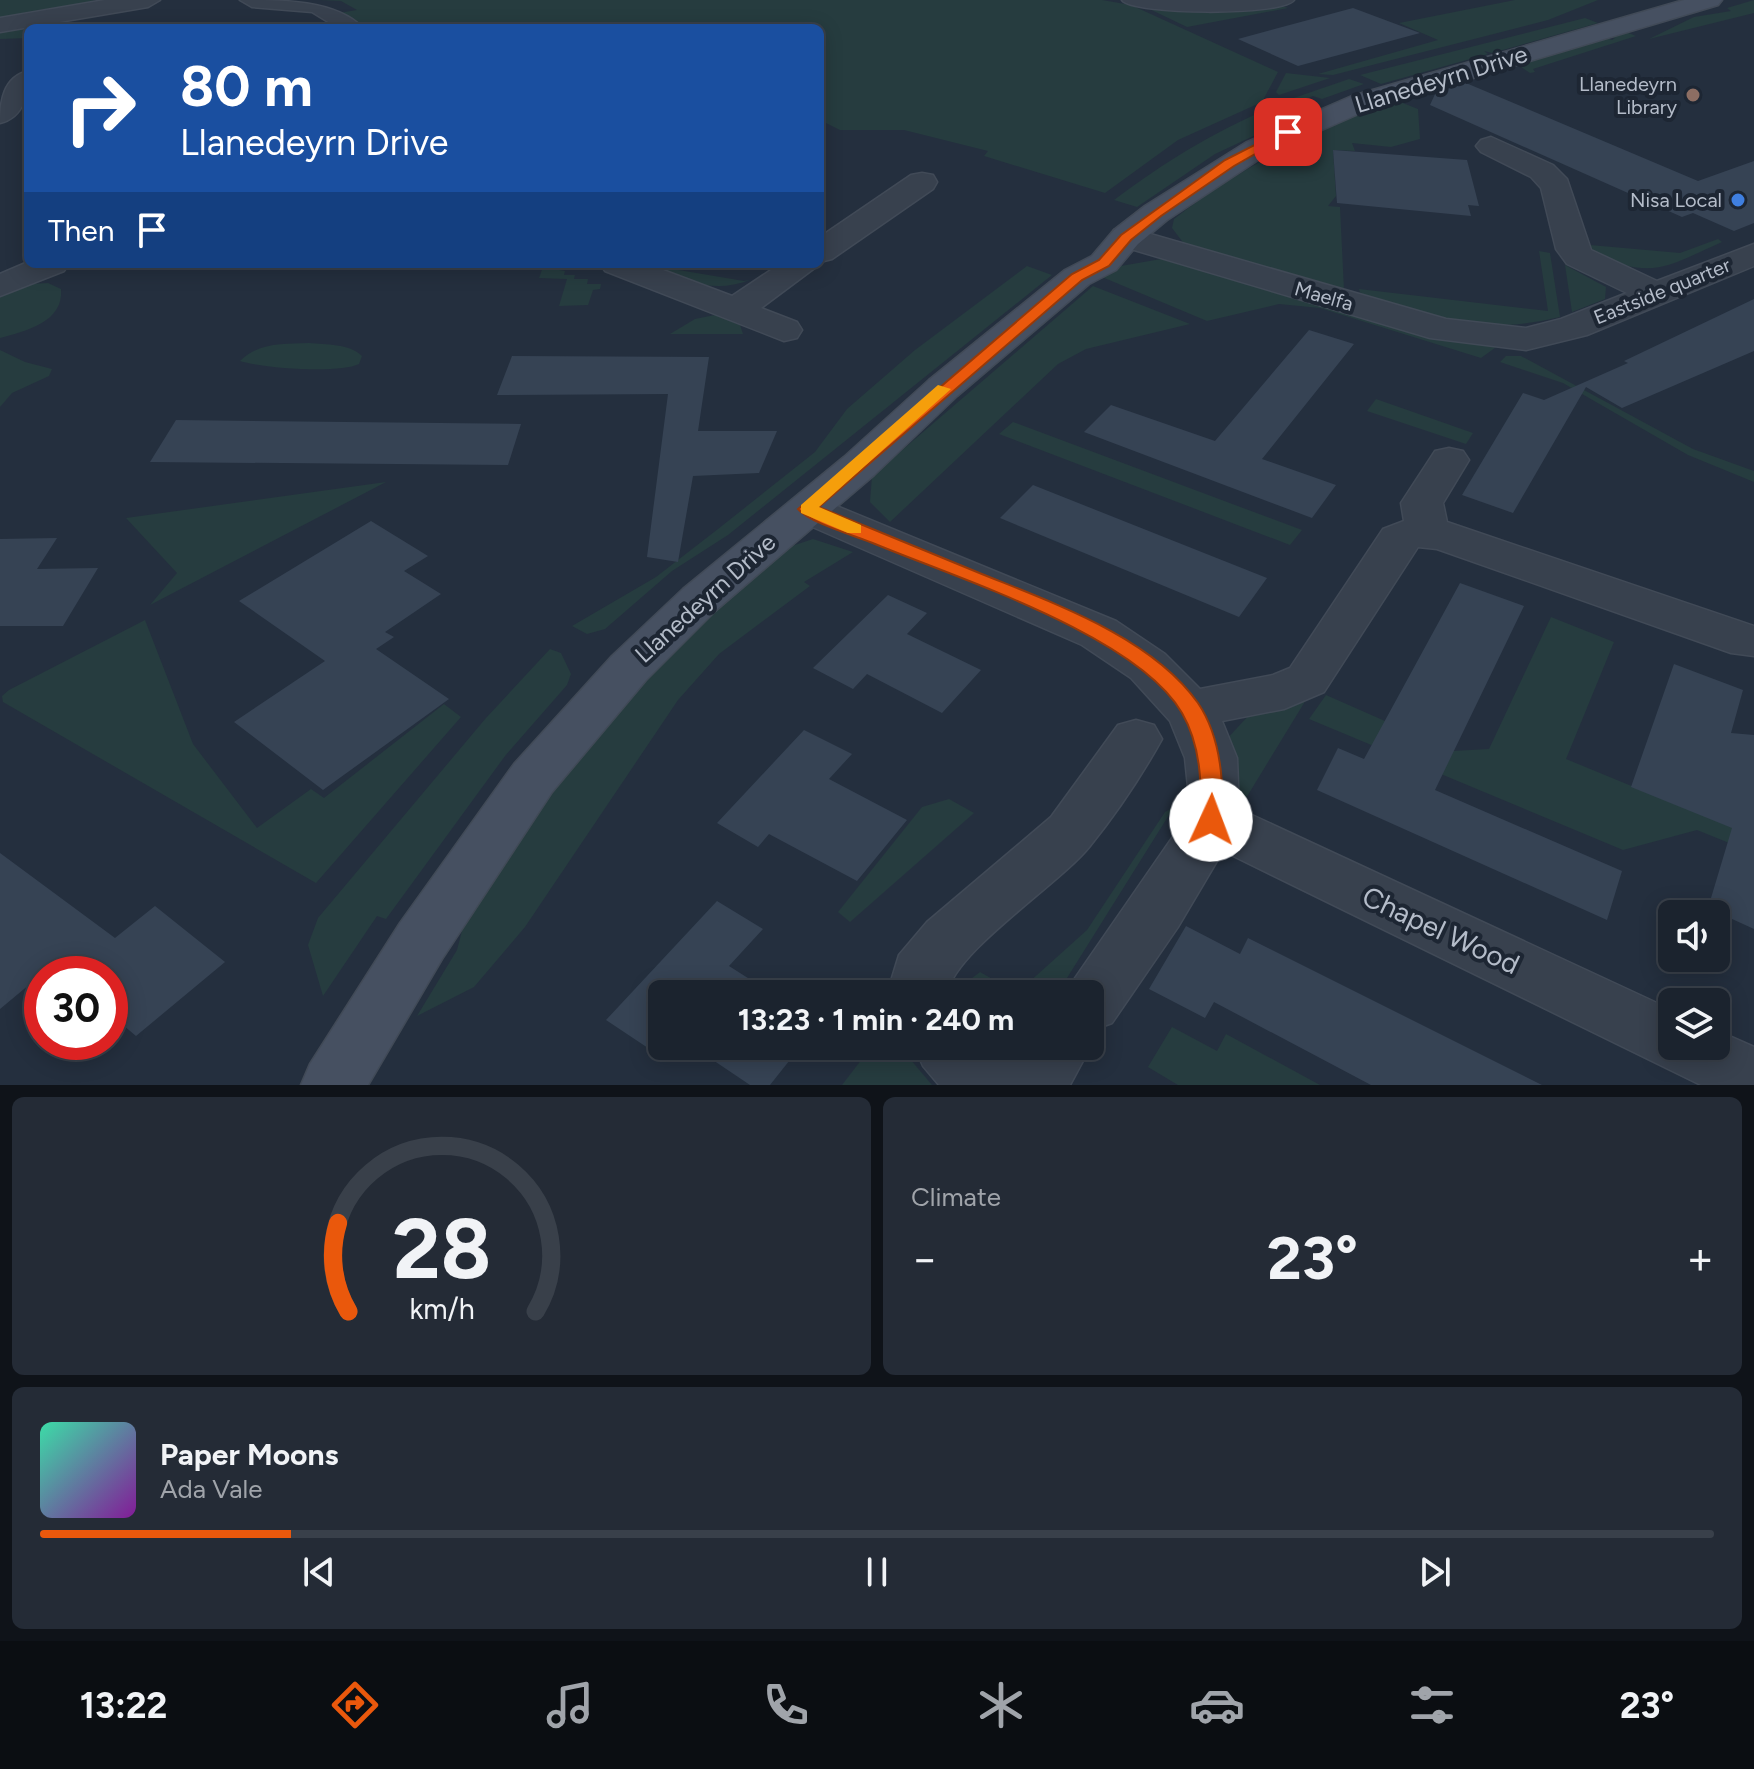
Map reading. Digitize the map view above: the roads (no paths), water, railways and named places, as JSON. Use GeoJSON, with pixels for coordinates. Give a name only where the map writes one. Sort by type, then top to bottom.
{"type":"FeatureCollection","features":[{"type":"Feature","properties":{"kind":"street"},"geometry":{"type":"LineString","coordinates":[[17,25],[148,0]]}},
{"type":"Feature","properties":{"kind":"street"},"geometry":{"type":"LineString","coordinates":[[252,0],[324,10],[347,24]]}},
{"type":"Feature","properties":{"kind":"street"},"geometry":{"type":"LineString","coordinates":[[1134,0],[1217,5],[1292,2]]}},
{"type":"Feature","properties":{"kind":"street","name":"Llanedeyrn Drive"},"geometry":{"type":"LineString","coordinates":[[333,1085],[421,941],[533,778],[633,664],[699,600],[1077,277],[1104,263],[1126,237],[1229,163],[1335,112],[1413,84],[1710,0]]}},
{"type":"Feature","properties":{"kind":"street"},"geometry":{"type":"LineString","coordinates":[[0,115],[24,84]]}},
{"type":"Feature","properties":{"kind":"street"},"geometry":{"type":"LineString","coordinates":[[1491,146],[1542,171],[1556,186],[1573,249],[1579,257],[1656,294]]}},
{"type":"Feature","properties":{"kind":"street"},"geometry":{"type":"LineString","coordinates":[[824,249],[922,182]]}},
{"type":"Feature","properties":{"kind":"street","name":"Maelfa"},"geometry":{"type":"LineString","coordinates":[[1126,237],[1443,330],[1526,339]]}},
{"type":"Feature","properties":{"kind":"street","name":"Eastside quarter"},"geometry":{"type":"LineString","coordinates":[[1526,339],[1574,327],[1753,255]]}},
{"type":"Feature","properties":{"kind":"street"},"geometry":{"type":"LineString","coordinates":[[0,286],[43,268]]}},
{"type":"Feature","properties":{"kind":"street"},"geometry":{"type":"LineString","coordinates":[[627,268],[784,330]]}},
{"type":"Feature","properties":{"kind":"street"},"geometry":{"type":"LineString","coordinates":[[735,310],[797,268]]}},
{"type":"Feature","properties":{"kind":"street"},"geometry":{"type":"LineString","coordinates":[[1427,532],[1422,503],[1449,460]]}},
{"type":"Feature","properties":{"kind":"street"},"geometry":{"type":"LineString","coordinates":[[807,509],[1099,633],[1138,656],[1168,681],[1191,709],[1206,744],[1213,777],[1211,820],[1178,879],[1104,984]]}},
{"type":"Feature","properties":{"kind":"street"},"geometry":{"type":"LineString","coordinates":[[1191,709],[1284,691],[1307,680],[1399,539],[1427,532],[1748,641]]}},
{"type":"Feature","properties":{"kind":"street"},"geometry":{"type":"LineString","coordinates":[[919,980],[920,974],[948,940],[1070,832],[1136,739]]}},
{"type":"Feature","properties":{"kind":"street","name":"Chapel Wood"},"geometry":{"type":"LineString","coordinates":[[1211,820],[1658,1033]]}},
{"type":"Feature","properties":{"kind":"street"},"geometry":{"type":"LineString","coordinates":[[957,1060],[993,1085]]}},
{"type":"Feature","properties":{"kind":"street"},"geometry":{"type":"LineString","coordinates":[[1033,1085],[1050,1060]]}},
{"type":"Feature","properties":{"kind":"street"},"geometry":{"type":"LineString","coordinates":[[1714,1060],[1754,1079]]}},
{"type":"Feature","properties":{"kind":"place","name":"Llanedeyrn Library"},"geometry":{"type":"Point","coordinates":[1693,95]}},
{"type":"Feature","properties":{"kind":"place","name":"Nisa Local"},"geometry":{"type":"Point","coordinates":[1738,200]}}]}
